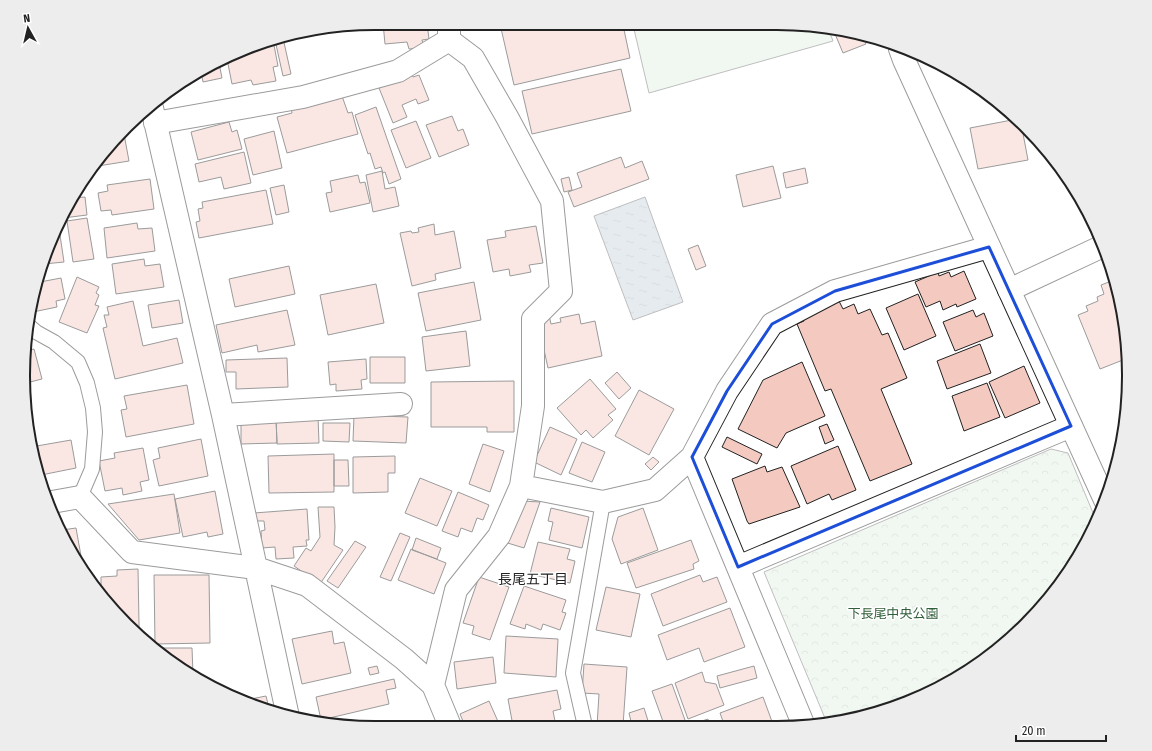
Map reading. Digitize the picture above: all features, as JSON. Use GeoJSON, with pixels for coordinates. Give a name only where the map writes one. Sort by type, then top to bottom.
{"type":"FeatureCollection","features":[{"type":"Feature","properties":{"kind":"street"},"geometry":{"type":"LineString","coordinates":[[287,709],[223,415],[154,115],[303,97],[398,71],[449,32],[472,58],[507,117],[552,201],[561,291],[533,319],[533,406],[521,486],[499,536],[456,590],[433,685]]}},
{"type":"Feature","properties":{"kind":"street"},"geometry":{"type":"LineString","coordinates":[[902,53],[1102,493]]}},
{"type":"Feature","properties":{"kind":"street"},"geometry":{"type":"LineString","coordinates":[[521,486],[603,502],[655,490],[692,457],[727,391],[772,324],[835,291],[989,247]]}},
{"type":"Feature","properties":{"kind":"street"},"geometry":{"type":"LineString","coordinates":[[1009,290],[1098,248]]}},
{"type":"Feature","properties":{"kind":"street"},"geometry":{"type":"LineString","coordinates":[[223,415],[401,404]]}},
{"type":"Feature","properties":{"kind":"street"},"geometry":{"type":"LineString","coordinates":[[738,567],[1071,426]]}},
{"type":"Feature","properties":{"kind":"street"},"geometry":{"type":"LineString","coordinates":[[692,457],[801,720]]}},
{"type":"Feature","properties":{"kind":"street"},"geometry":{"type":"LineString","coordinates":[[54,502],[80,497],[132,552],[256,568],[307,585],[404,660],[433,685],[448,721]]}},
{"type":"Feature","properties":{"kind":"lane"},"geometry":{"type":"LineString","coordinates":[[33,330],[54,342],[78,362],[87,383],[93,408],[95,432],[92,469],[80,497]]}},
{"type":"Feature","properties":{"kind":"lane"},"geometry":{"type":"LineString","coordinates":[[584,721],[573,673],[603,502]]}},
{"type":"Feature","properties":{"kind":"highlighted area"},"geometry":{"type":"Polygon","coordinates":[[[989,247],[1071,426],[738,567],[692,457],[727,391],[772,324],[835,291],[989,247]]]}},
{"type":"Feature","properties":{"kind":"green space"},"geometry":{"type":"Polygon","coordinates":[[[634,30],[799,31],[831,35],[833,41],[649,93],[634,30]]]}},
{"type":"Feature","properties":{"kind":"green space","name":"下長尾中央公園"},"geometry":{"type":"Polygon","coordinates":[[[1051,449],[1068,453],[1093,513],[1076,548],[1051,586],[1021,620],[987,650],[949,675],[909,695],[866,709],[825,718],[764,572],[1051,449]]]}},
{"type":"Feature","properties":{"kind":"water"},"geometry":{"type":"Polygon","coordinates":[[[645,197],[683,302],[633,320],[594,216],[645,197]]]}},
{"type":"Feature","properties":{"kind":"building"},"geometry":{"type":"Polygon","coordinates":[[[384,30],[428,30],[429,39],[422,40],[424,48],[409,49],[407,42],[385,44],[384,30]]]}},
{"type":"Feature","properties":{"kind":"building"},"geometry":{"type":"Polygon","coordinates":[[[501,30],[624,30],[630,58],[514,85],[501,30]]]}},
{"type":"Feature","properties":{"kind":"building"},"geometry":{"type":"Polygon","coordinates":[[[836,35],[865,42],[866,44],[843,53],[836,35]]]}},
{"type":"Feature","properties":{"kind":"building"},"geometry":{"type":"Polygon","coordinates":[[[284,43],[291,74],[283,76],[276,45],[284,43]]]}},
{"type":"Feature","properties":{"kind":"building"},"geometry":{"type":"Polygon","coordinates":[[[274,45],[278,66],[273,67],[276,81],[253,85],[251,80],[232,84],[228,64],[243,56],[274,45]]]}},
{"type":"Feature","properties":{"kind":"building"},"geometry":{"type":"Polygon","coordinates":[[[220,68],[222,78],[203,82],[202,77],[220,68]]]}},
{"type":"Feature","properties":{"kind":"building"},"geometry":{"type":"Polygon","coordinates":[[[621,69],[631,111],[532,134],[522,91],[621,69]]]}},
{"type":"Feature","properties":{"kind":"building"},"geometry":{"type":"Polygon","coordinates":[[[412,75],[413,77],[419,75],[429,100],[418,104],[416,99],[402,105],[407,117],[393,123],[379,88],[412,75]]]}},
{"type":"Feature","properties":{"kind":"building"},"geometry":{"type":"Polygon","coordinates":[[[342,96],[348,113],[352,112],[358,134],[287,153],[277,117],[292,113],[291,107],[342,96]]]}},
{"type":"Feature","properties":{"kind":"building"},"geometry":{"type":"Polygon","coordinates":[[[376,107],[401,179],[389,184],[385,172],[383,173],[381,167],[375,169],[370,153],[368,154],[355,115],[376,107]]]}},
{"type":"Feature","properties":{"kind":"building"},"geometry":{"type":"Polygon","coordinates":[[[452,116],[458,131],[463,129],[469,145],[439,157],[426,125],[452,116]]]}},
{"type":"Feature","properties":{"kind":"building"},"geometry":{"type":"Polygon","coordinates":[[[416,121],[431,158],[406,168],[391,130],[416,121]]]}},
{"type":"Feature","properties":{"kind":"building"},"geometry":{"type":"Polygon","coordinates":[[[1009,121],[1023,133],[1028,160],[978,169],[970,128],[1009,121]]]}},
{"type":"Feature","properties":{"kind":"building"},"geometry":{"type":"Polygon","coordinates":[[[229,122],[232,132],[237,130],[242,149],[198,160],[191,132],[229,122]]]}},
{"type":"Feature","properties":{"kind":"building"},"geometry":{"type":"Polygon","coordinates":[[[274,131],[282,168],[253,175],[244,139],[274,131]]]}},
{"type":"Feature","properties":{"kind":"building"},"geometry":{"type":"Polygon","coordinates":[[[125,138],[129,161],[101,166],[125,138]]]}},
{"type":"Feature","properties":{"kind":"building"},"geometry":{"type":"Polygon","coordinates":[[[244,152],[251,183],[224,189],[221,177],[199,182],[195,164],[244,152]]]}},
{"type":"Feature","properties":{"kind":"building"},"geometry":{"type":"Polygon","coordinates":[[[621,157],[625,168],[642,161],[649,179],[574,207],[568,192],[582,187],[577,173],[621,157]]]}},
{"type":"Feature","properties":{"kind":"building"},"geometry":{"type":"Polygon","coordinates":[[[773,166],[781,198],[743,207],[736,175],[773,166]]]}},
{"type":"Feature","properties":{"kind":"building"},"geometry":{"type":"Polygon","coordinates":[[[805,168],[808,183],[786,188],[783,173],[805,168]]]}},
{"type":"Feature","properties":{"kind":"building"},"geometry":{"type":"Polygon","coordinates":[[[382,171],[385,189],[395,187],[399,206],[373,212],[366,175],[382,171]]]}},
{"type":"Feature","properties":{"kind":"building"},"geometry":{"type":"Polygon","coordinates":[[[358,175],[360,183],[365,182],[370,203],[330,212],[326,193],[332,192],[330,181],[358,175]]]}},
{"type":"Feature","properties":{"kind":"building"},"geometry":{"type":"Polygon","coordinates":[[[569,177],[572,190],[564,192],[561,179],[569,177]]]}},
{"type":"Feature","properties":{"kind":"building"},"geometry":{"type":"Polygon","coordinates":[[[150,179],[154,209],[112,215],[111,210],[101,211],[98,193],[108,191],[107,185],[150,179]]]}},
{"type":"Feature","properties":{"kind":"building"},"geometry":{"type":"Polygon","coordinates":[[[284,185],[289,212],[276,215],[270,188],[284,185]]]}},
{"type":"Feature","properties":{"kind":"building"},"geometry":{"type":"Polygon","coordinates":[[[266,190],[273,224],[199,238],[196,222],[200,221],[198,209],[203,208],[202,202],[266,190]]]}},
{"type":"Feature","properties":{"kind":"building"},"geometry":{"type":"Polygon","coordinates":[[[85,197],[87,215],[69,217],[76,203],[79,198],[85,197]]]}},
{"type":"Feature","properties":{"kind":"building"},"geometry":{"type":"Polygon","coordinates":[[[87,218],[94,259],[73,262],[67,221],[87,218]]]}},
{"type":"Feature","properties":{"kind":"building"},"geometry":{"type":"Polygon","coordinates":[[[137,223],[138,229],[152,228],[155,251],[107,258],[104,228],[137,223]]]}},
{"type":"Feature","properties":{"kind":"building"},"geometry":{"type":"Polygon","coordinates":[[[434,224],[435,235],[454,231],[461,268],[435,274],[436,280],[412,286],[400,233],[411,231],[412,233],[419,232],[418,228],[434,224]]]}},
{"type":"Feature","properties":{"kind":"building"},"geometry":{"type":"Polygon","coordinates":[[[536,226],[543,263],[529,265],[531,272],[510,276],[509,269],[493,272],[487,240],[506,237],[505,231],[536,226]]]}},
{"type":"Feature","properties":{"kind":"building"},"geometry":{"type":"Polygon","coordinates":[[[60,235],[64,262],[48,264],[60,235]]]}},
{"type":"Feature","properties":{"kind":"building"},"geometry":{"type":"Polygon","coordinates":[[[698,245],[706,266],[696,270],[688,249],[698,245]]]}},
{"type":"Feature","properties":{"kind":"building"},"geometry":{"type":"Polygon","coordinates":[[[144,259],[145,266],[160,264],[164,287],[116,294],[112,264],[144,259]]]}},
{"type":"Feature","properties":{"kind":"building"},"geometry":{"type":"Polygon","coordinates":[[[289,266],[295,294],[235,307],[229,279],[289,266]]]}},
{"type":"Feature","properties":{"kind":"building"},"geometry":{"type":"Polygon","coordinates":[[[964,271],[976,299],[957,307],[956,304],[943,310],[940,301],[926,307],[915,282],[938,272],[939,276],[949,272],[951,277],[964,271]]]}},
{"type":"Feature","properties":{"kind":"building"},"geometry":{"type":"Polygon","coordinates":[[[77,277],[99,287],[96,293],[99,295],[95,305],[99,306],[87,333],[59,322],[77,277]]]}},
{"type":"Feature","properties":{"kind":"building"},"geometry":{"type":"Polygon","coordinates":[[[61,278],[65,299],[56,301],[57,307],[36,311],[42,286],[43,281],[61,278]]]}},
{"type":"Feature","properties":{"kind":"building"},"geometry":{"type":"Polygon","coordinates":[[[474,282],[481,320],[426,331],[418,293],[474,282]]]}},
{"type":"Feature","properties":{"kind":"building"},"geometry":{"type":"Polygon","coordinates":[[[1109,282],[1119,330],[1121,361],[1100,369],[1078,315],[1088,311],[1086,306],[1098,301],[1097,297],[1104,294],[1101,285],[1109,282]]]}},
{"type":"Feature","properties":{"kind":"building"},"geometry":{"type":"Polygon","coordinates":[[[376,284],[384,323],[328,335],[320,295],[376,284]]]}},
{"type":"Feature","properties":{"kind":"building"},"geometry":{"type":"Polygon","coordinates":[[[918,294],[936,336],[904,350],[886,308],[918,294]]]}},
{"type":"Feature","properties":{"kind":"building"},"geometry":{"type":"Polygon","coordinates":[[[838,299],[843,309],[854,304],[858,314],[870,309],[882,335],[888,333],[907,378],[881,389],[912,464],[870,481],[831,389],[825,391],[797,324],[804,321],[802,315],[838,299]]]}},
{"type":"Feature","properties":{"kind":"building"},"geometry":{"type":"Polygon","coordinates":[[[179,300],[183,323],[152,328],[148,305],[179,300]]]}},
{"type":"Feature","properties":{"kind":"building"},"geometry":{"type":"Polygon","coordinates":[[[133,301],[143,346],[177,338],[183,363],[115,379],[103,328],[107,327],[104,315],[109,315],[107,307],[133,301]]]}},
{"type":"Feature","properties":{"kind":"building"},"geometry":{"type":"Polygon","coordinates":[[[287,310],[295,345],[258,352],[257,345],[222,353],[216,325],[287,310]]]}},
{"type":"Feature","properties":{"kind":"building"},"geometry":{"type":"Polygon","coordinates":[[[973,310],[976,317],[984,313],[993,336],[955,351],[943,322],[973,310]]]}},
{"type":"Feature","properties":{"kind":"building"},"geometry":{"type":"Polygon","coordinates":[[[579,314],[581,324],[595,321],[602,356],[548,368],[537,318],[549,315],[551,324],[561,322],[560,318],[579,314]]]}},
{"type":"Feature","properties":{"kind":"building"},"geometry":{"type":"Polygon","coordinates":[[[466,331],[470,366],[426,371],[422,337],[466,331]]]}},
{"type":"Feature","properties":{"kind":"building"},"geometry":{"type":"Polygon","coordinates":[[[980,344],[991,373],[947,389],[937,361],[980,344]]]}},
{"type":"Feature","properties":{"kind":"building"},"geometry":{"type":"Polygon","coordinates":[[[34,349],[42,379],[30,382],[31,350],[34,349]]]}},
{"type":"Feature","properties":{"kind":"building"},"geometry":{"type":"Polygon","coordinates":[[[370,357],[405,357],[405,383],[370,383],[370,357]]]}},
{"type":"Feature","properties":{"kind":"building"},"geometry":{"type":"Polygon","coordinates":[[[287,358],[288,387],[236,389],[236,372],[226,372],[226,360],[287,358]]]}},
{"type":"Feature","properties":{"kind":"building"},"geometry":{"type":"Polygon","coordinates":[[[366,359],[367,379],[361,380],[362,389],[336,391],[336,384],[330,385],[328,362],[366,359]]]}},
{"type":"Feature","properties":{"kind":"building"},"geometry":{"type":"Polygon","coordinates":[[[802,362],[825,416],[786,433],[777,448],[738,429],[763,380],[802,362]]]}},
{"type":"Feature","properties":{"kind":"building"},"geometry":{"type":"Polygon","coordinates":[[[1024,366],[1040,403],[1005,418],[989,382],[1024,366]]]}},
{"type":"Feature","properties":{"kind":"building"},"geometry":{"type":"Polygon","coordinates":[[[617,372],[631,388],[619,399],[605,383],[617,372]]]}},
{"type":"Feature","properties":{"kind":"building"},"geometry":{"type":"Polygon","coordinates":[[[590,379],[616,409],[608,415],[613,420],[593,438],[586,430],[581,435],[557,408],[590,379]]]}},
{"type":"Feature","properties":{"kind":"building"},"geometry":{"type":"Polygon","coordinates":[[[514,381],[514,432],[487,432],[487,427],[431,427],[431,382],[514,381]]]}},
{"type":"Feature","properties":{"kind":"building"},"geometry":{"type":"Polygon","coordinates":[[[987,383],[1000,417],[964,431],[952,396],[987,383]]]}},
{"type":"Feature","properties":{"kind":"building"},"geometry":{"type":"Polygon","coordinates":[[[187,385],[194,424],[126,437],[121,410],[127,409],[124,396],[187,385]]]}},
{"type":"Feature","properties":{"kind":"building"},"geometry":{"type":"Polygon","coordinates":[[[639,390],[674,409],[649,455],[615,436],[639,390]]]}},
{"type":"Feature","properties":{"kind":"building"},"geometry":{"type":"Polygon","coordinates":[[[354,415],[408,417],[406,443],[353,441],[354,415]]]}},
{"type":"Feature","properties":{"kind":"building"},"geometry":{"type":"Polygon","coordinates":[[[318,417],[319,443],[277,444],[276,418],[318,417]]]}},
{"type":"Feature","properties":{"kind":"building"},"geometry":{"type":"Polygon","coordinates":[[[276,418],[277,443],[241,444],[241,419],[276,418]]]}},
{"type":"Feature","properties":{"kind":"building"},"geometry":{"type":"Polygon","coordinates":[[[323,423],[350,423],[349,442],[323,441],[323,423]]]}},
{"type":"Feature","properties":{"kind":"building"},"geometry":{"type":"Polygon","coordinates":[[[827,424],[834,440],[825,444],[819,427],[827,424]]]}},
{"type":"Feature","properties":{"kind":"building"},"geometry":{"type":"Polygon","coordinates":[[[550,427],[577,439],[561,475],[534,462],[550,427]]]}},
{"type":"Feature","properties":{"kind":"building"},"geometry":{"type":"Polygon","coordinates":[[[727,437],[762,454],[757,464],[722,447],[727,437]]]}},
{"type":"Feature","properties":{"kind":"building"},"geometry":{"type":"Polygon","coordinates":[[[201,439],[208,476],[159,486],[153,460],[160,458],[158,448],[201,439]]]}},
{"type":"Feature","properties":{"kind":"building"},"geometry":{"type":"Polygon","coordinates":[[[71,440],[76,468],[45,474],[38,446],[71,440]]]}},
{"type":"Feature","properties":{"kind":"building"},"geometry":{"type":"Polygon","coordinates":[[[582,442],[605,452],[592,482],[569,473],[582,442]]]}},
{"type":"Feature","properties":{"kind":"building"},"geometry":{"type":"Polygon","coordinates":[[[483,444],[504,451],[490,492],[469,484],[483,444]]]}},
{"type":"Feature","properties":{"kind":"building"},"geometry":{"type":"Polygon","coordinates":[[[838,446],[856,490],[832,500],[829,494],[807,504],[791,466],[838,446]]]}},
{"type":"Feature","properties":{"kind":"building"},"geometry":{"type":"Polygon","coordinates":[[[143,448],[149,480],[140,482],[142,491],[123,495],[122,488],[105,491],[99,461],[115,458],[114,453],[143,448]]]}},
{"type":"Feature","properties":{"kind":"building"},"geometry":{"type":"Polygon","coordinates":[[[334,454],[334,492],[269,493],[268,456],[334,454]]]}},
{"type":"Feature","properties":{"kind":"building"},"geometry":{"type":"Polygon","coordinates":[[[395,456],[395,473],[388,473],[388,492],[353,493],[353,457],[395,456]]]}},
{"type":"Feature","properties":{"kind":"building"},"geometry":{"type":"Polygon","coordinates":[[[653,457],[659,462],[651,470],[645,464],[653,457]]]}},
{"type":"Feature","properties":{"kind":"building"},"geometry":{"type":"Polygon","coordinates":[[[334,460],[348,460],[349,486],[334,486],[334,460]]]}},
{"type":"Feature","properties":{"kind":"building"},"geometry":{"type":"Polygon","coordinates":[[[765,466],[767,472],[782,467],[800,507],[749,524],[732,479],[765,466]]]}},
{"type":"Feature","properties":{"kind":"building"},"geometry":{"type":"Polygon","coordinates":[[[420,478],[452,491],[437,526],[405,513],[420,478]]]}},
{"type":"Feature","properties":{"kind":"building"},"geometry":{"type":"Polygon","coordinates":[[[215,491],[223,534],[208,537],[207,532],[183,537],[175,499],[215,491]]]}},
{"type":"Feature","properties":{"kind":"building"},"geometry":{"type":"Polygon","coordinates":[[[458,492],[489,505],[483,520],[477,518],[472,532],[461,528],[458,537],[442,531],[458,492]]]}},
{"type":"Feature","properties":{"kind":"building"},"geometry":{"type":"Polygon","coordinates":[[[174,494],[180,533],[139,540],[108,504],[174,494]]]}},
{"type":"Feature","properties":{"kind":"building"},"geometry":{"type":"Polygon","coordinates":[[[522,501],[540,502],[524,548],[501,541],[522,501]]]}},
{"type":"Feature","properties":{"kind":"building"},"geometry":{"type":"Polygon","coordinates":[[[318,507],[334,507],[334,545],[343,550],[320,584],[294,566],[306,548],[311,551],[320,537],[318,507]]]}},
{"type":"Feature","properties":{"kind":"building"},"geometry":{"type":"Polygon","coordinates":[[[551,508],[589,517],[582,548],[549,540],[553,522],[548,521],[551,508]]]}},
{"type":"Feature","properties":{"kind":"building"},"geometry":{"type":"Polygon","coordinates":[[[643,508],[658,550],[621,564],[612,539],[618,517],[643,508]]]}},
{"type":"Feature","properties":{"kind":"building"},"geometry":{"type":"Polygon","coordinates":[[[307,509],[309,540],[306,540],[307,546],[293,547],[294,558],[276,559],[275,547],[262,548],[261,531],[265,530],[264,521],[255,521],[254,513],[307,509]]]}},
{"type":"Feature","properties":{"kind":"building"},"geometry":{"type":"Polygon","coordinates":[[[76,528],[81,556],[76,548],[67,529],[76,528]]]}},
{"type":"Feature","properties":{"kind":"building"},"geometry":{"type":"Polygon","coordinates":[[[400,533],[410,537],[391,581],[380,577],[400,533]]]}},
{"type":"Feature","properties":{"kind":"building"},"geometry":{"type":"Polygon","coordinates":[[[416,538],[441,548],[437,559],[412,550],[416,538]]]}},
{"type":"Feature","properties":{"kind":"building"},"geometry":{"type":"Polygon","coordinates":[[[691,540],[699,561],[693,564],[694,569],[636,588],[627,563],[691,540]]]}},
{"type":"Feature","properties":{"kind":"building"},"geometry":{"type":"Polygon","coordinates":[[[355,541],[366,547],[338,588],[327,581],[355,541]]]}},
{"type":"Feature","properties":{"kind":"building"},"geometry":{"type":"Polygon","coordinates":[[[538,542],[570,549],[567,559],[575,561],[570,583],[530,574],[538,542]]]}},
{"type":"Feature","properties":{"kind":"building"},"geometry":{"type":"Polygon","coordinates":[[[411,549],[446,563],[434,594],[398,580],[411,549]]]}},
{"type":"Feature","properties":{"kind":"building"},"geometry":{"type":"Polygon","coordinates":[[[138,569],[139,627],[101,586],[101,577],[117,576],[117,570],[138,569]]]}},
{"type":"Feature","properties":{"kind":"building"},"geometry":{"type":"Polygon","coordinates":[[[154,575],[209,575],[210,643],[158,644],[155,641],[154,575]]]}},
{"type":"Feature","properties":{"kind":"building"},"geometry":{"type":"Polygon","coordinates":[[[700,575],[703,582],[717,577],[727,602],[663,626],[651,594],[700,575]]]}},
{"type":"Feature","properties":{"kind":"building"},"geometry":{"type":"Polygon","coordinates":[[[479,577],[509,587],[490,640],[472,634],[474,626],[463,623],[479,577]]]}},
{"type":"Feature","properties":{"kind":"building"},"geometry":{"type":"Polygon","coordinates":[[[524,586],[566,600],[562,612],[566,613],[560,630],[543,624],[541,630],[526,624],[525,629],[510,624],[524,586]]]}},
{"type":"Feature","properties":{"kind":"building"},"geometry":{"type":"Polygon","coordinates":[[[606,587],[640,594],[631,637],[596,630],[606,587]]]}},
{"type":"Feature","properties":{"kind":"building"},"geometry":{"type":"Polygon","coordinates":[[[730,608],[745,647],[704,662],[699,648],[667,660],[658,635],[730,608]]]}},
{"type":"Feature","properties":{"kind":"building"},"geometry":{"type":"Polygon","coordinates":[[[332,631],[334,644],[344,642],[351,673],[302,684],[292,639],[332,631]]]}},
{"type":"Feature","properties":{"kind":"building"},"geometry":{"type":"Polygon","coordinates":[[[506,636],[558,639],[556,677],[504,673],[506,636]]]}},
{"type":"Feature","properties":{"kind":"building"},"geometry":{"type":"Polygon","coordinates":[[[163,648],[192,648],[193,669],[163,648]]]}},
{"type":"Feature","properties":{"kind":"building"},"geometry":{"type":"Polygon","coordinates":[[[493,657],[496,683],[457,689],[454,662],[493,657]]]}},
{"type":"Feature","properties":{"kind":"building"},"geometry":{"type":"Polygon","coordinates":[[[584,664],[627,667],[623,721],[597,721],[599,694],[582,693],[584,664]]]}},
{"type":"Feature","properties":{"kind":"building"},"geometry":{"type":"Polygon","coordinates":[[[377,666],[379,673],[370,675],[368,668],[377,666]]]}},
{"type":"Feature","properties":{"kind":"building"},"geometry":{"type":"Polygon","coordinates":[[[754,666],[757,678],[720,688],[717,676],[754,666]]]}},
{"type":"Feature","properties":{"kind":"building"},"geometry":{"type":"Polygon","coordinates":[[[702,672],[705,682],[716,684],[724,705],[688,719],[675,683],[702,672]]]}},
{"type":"Feature","properties":{"kind":"building"},"geometry":{"type":"Polygon","coordinates":[[[394,679],[396,688],[386,690],[389,704],[330,718],[320,716],[316,697],[394,679]]]}},
{"type":"Feature","properties":{"kind":"building"},"geometry":{"type":"Polygon","coordinates":[[[672,684],[685,720],[663,721],[652,691],[672,684]]]}},
{"type":"Feature","properties":{"kind":"building"},"geometry":{"type":"Polygon","coordinates":[[[557,690],[561,709],[553,711],[555,721],[512,721],[508,699],[557,690]]]}},
{"type":"Feature","properties":{"kind":"building"},"geometry":{"type":"Polygon","coordinates":[[[266,696],[268,704],[264,703],[253,699],[266,696]]]}},
{"type":"Feature","properties":{"kind":"building"},"geometry":{"type":"Polygon","coordinates":[[[763,697],[772,721],[723,721],[720,713],[763,697]]]}},
{"type":"Feature","properties":{"kind":"building"},"geometry":{"type":"Polygon","coordinates":[[[489,701],[498,721],[463,721],[460,714],[489,701]]]}},
{"type":"Feature","properties":{"kind":"building"},"geometry":{"type":"Polygon","coordinates":[[[644,708],[648,721],[631,721],[629,713],[644,708]]]}},
{"type":"Feature","properties":{"kind":"district","name":"長尾五丁目"},"geometry":{"type":"Point","coordinates":[533,579]}}]}
